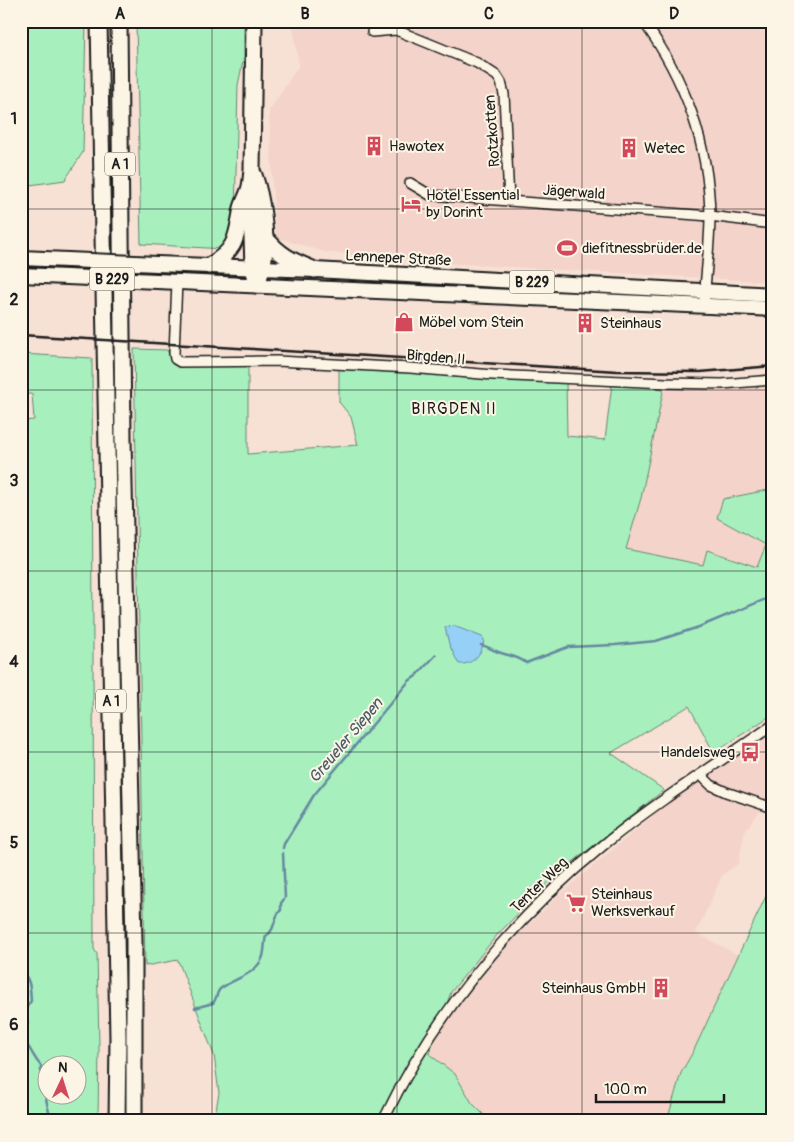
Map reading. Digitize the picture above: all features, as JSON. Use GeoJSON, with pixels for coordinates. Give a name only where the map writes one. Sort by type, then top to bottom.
{"type":"FeatureCollection","features":[{"type":"Feature","properties":{"kind":"highway"},"geometry":{"type":"LineString","coordinates":[[90,21],[90,68],[100,81]]}},
{"type":"Feature","properties":{"kind":"highway","name":"A 1"},"geometry":{"type":"LineString","coordinates":[[99,21],[118,1029],[117,1121]]}},
{"type":"Feature","properties":{"kind":"highway","name":"A 1"},"geometry":{"type":"LineString","coordinates":[[119,21],[124,449],[134,942],[134,1121]]}},
{"type":"Feature","properties":{"kind":"highway"},"geometry":{"type":"LineString","coordinates":[[119,46],[124,21]]}},
{"type":"Feature","properties":{"kind":"highway"},"geometry":{"type":"LineString","coordinates":[[209,266],[226,254],[234,243],[242,208],[249,190],[252,171],[254,21]]}},
{"type":"Feature","properties":{"kind":"highway"},"geometry":{"type":"LineString","coordinates":[[252,171],[259,190],[264,236],[265,256],[258,268]]}},
{"type":"Feature","properties":{"kind":"highway"},"geometry":{"type":"LineString","coordinates":[[247,195],[251,208],[258,268],[257,285]]}},
{"type":"Feature","properties":{"kind":"highway"},"geometry":{"type":"LineString","coordinates":[[264,236],[281,255],[314,270]]}},
{"type":"Feature","properties":{"kind":"main road","name":"Lenneper Straße"},"geometry":{"type":"LineString","coordinates":[[21,258],[314,270],[773,295]]}},
{"type":"Feature","properties":{"kind":"main road","name":"B 229"},"geometry":{"type":"LineString","coordinates":[[21,276],[773,309]]}},
{"type":"Feature","properties":{"kind":"street"},"geometry":{"type":"LineString","coordinates":[[643,21],[665,53],[690,106],[707,170],[710,216],[704,307]]}},
{"type":"Feature","properties":{"kind":"street","name":"Rotzkotten"},"geometry":{"type":"LineString","coordinates":[[372,32],[396,30],[477,62],[498,76],[504,94],[509,201]]}},
{"type":"Feature","properties":{"kind":"street","name":"Jägerwald"},"geometry":{"type":"LineString","coordinates":[[410,183],[430,195],[710,216],[773,224]]}},
{"type":"Feature","properties":{"kind":"street","name":"Birgden II"},"geometry":{"type":"LineString","coordinates":[[177,282],[174,355],[176,360],[180,362],[277,361],[410,368],[494,376],[669,383],[722,384],[773,380]]}},
{"type":"Feature","properties":{"kind":"street","name":"Tenter Weg"},"geometry":{"type":"LineString","coordinates":[[383,1121],[404,1080],[446,1014],[508,935],[550,893],[593,854],[629,825],[773,725]]}},
{"type":"Feature","properties":{"kind":"street"},"geometry":{"type":"LineString","coordinates":[[702,775],[711,785],[726,792],[773,808]]}},
{"type":"Feature","properties":{"kind":"shaded area"},"geometry":{"type":"Polygon","coordinates":[[[292,21],[772,21],[773,282],[459,264],[324,252],[275,237],[269,111],[299,65],[292,21]]]}},
{"type":"Feature","properties":{"kind":"shaded area"},"geometry":{"type":"Polygon","coordinates":[[[773,384],[773,489],[723,499],[767,545],[758,567],[707,550],[703,565],[626,549],[641,498],[664,387],[717,388],[773,384]]]}},
{"type":"Feature","properties":{"kind":"shaded area"},"geometry":{"type":"Polygon","coordinates":[[[773,733],[773,795],[769,793],[759,813],[745,831],[738,864],[723,874],[696,933],[738,955],[694,1050],[681,1073],[667,1121],[490,1121],[472,1103],[455,1074],[429,1054],[443,1027],[459,1005],[502,951],[561,893],[670,801],[773,733]]]}},
{"type":"Feature","properties":{"kind":"green space"},"geometry":{"type":"Polygon","coordinates":[[[21,21],[86,22],[83,152],[65,180],[30,185],[21,182],[21,21]]]}},
{"type":"Feature","properties":{"kind":"green space"},"geometry":{"type":"Polygon","coordinates":[[[136,21],[244,21],[244,57],[238,85],[235,218],[233,230],[223,249],[141,244],[136,21]]]}},
{"type":"Feature","properties":{"kind":"green space"},"geometry":{"type":"Polygon","coordinates":[[[134,349],[167,350],[173,363],[248,363],[248,454],[358,445],[351,417],[339,402],[339,368],[566,381],[567,436],[605,440],[612,384],[664,387],[641,498],[626,549],[703,565],[707,550],[757,567],[766,545],[717,518],[723,499],[773,489],[773,663],[766,668],[773,677],[773,714],[714,753],[689,706],[611,753],[664,790],[555,876],[497,935],[451,992],[429,1054],[455,1074],[472,1103],[490,1121],[214,1121],[219,1093],[214,1055],[178,960],[145,966],[134,349]]]}},
{"type":"Feature","properties":{"kind":"green space"},"geometry":{"type":"Polygon","coordinates":[[[21,354],[92,358],[94,949],[97,954],[98,1121],[21,1121],[21,421],[34,420],[32,394],[21,394],[21,354]]]}},
{"type":"Feature","properties":{"kind":"green space"},"geometry":{"type":"Polygon","coordinates":[[[773,881],[773,1121],[667,1121],[681,1073],[694,1050],[773,881]]]}},
{"type":"Feature","properties":{"kind":"water"},"geometry":{"type":"Polygon","coordinates":[[[454,626],[484,639],[482,649],[477,657],[465,664],[458,663],[449,644],[445,627],[454,626]]]}},
{"type":"Feature","properties":{"kind":"waterway","name":"Greueler Siepen"},"geometry":{"type":"LineString","coordinates":[[481,645],[523,660],[526,663],[568,647],[656,641],[699,627],[773,596]]}},
{"type":"Feature","properties":{"kind":"waterway","name":"Greueler Siepen"},"geometry":{"type":"LineString","coordinates":[[283,848],[314,795],[409,681],[436,655]]}},
{"type":"Feature","properties":{"kind":"waterway","name":"Greueler Siepen"},"geometry":{"type":"LineString","coordinates":[[195,1008],[213,1003],[220,989],[249,973],[262,959],[266,936],[271,930],[281,910],[281,903],[285,898],[283,853]]}},
{"type":"Feature","properties":{"kind":"waterway"},"geometry":{"type":"LineString","coordinates":[[21,971],[28,981],[31,1001],[25,1015],[28,1023],[24,1031],[27,1036],[26,1043],[41,1066],[41,1071],[47,1083],[44,1090],[51,1121]]}},
{"type":"Feature","properties":{"kind":"railway"},"geometry":{"type":"LineString","coordinates":[[21,335],[617,371],[700,372],[773,366]]}},
{"type":"Feature","properties":{"kind":"place","name":"Hawotex"},"geometry":{"type":"Point","coordinates":[374,146]}},
{"type":"Feature","properties":{"kind":"place","name":"Wetec"},"geometry":{"type":"Point","coordinates":[629,148]}},
{"type":"Feature","properties":{"kind":"place","name":"Hotel Essential by Dorint"},"geometry":{"type":"Point","coordinates":[411,204]}},
{"type":"Feature","properties":{"kind":"place","name":"diefitnessbrüder.de"},"geometry":{"type":"Point","coordinates":[567,248]}},
{"type":"Feature","properties":{"kind":"place","name":"Möbel vom Stein"},"geometry":{"type":"Point","coordinates":[404,322]}},
{"type":"Feature","properties":{"kind":"place","name":"Steinhaus"},"geometry":{"type":"Point","coordinates":[585,323]}},
{"type":"Feature","properties":{"kind":"place","name":"Handelsweg"},"geometry":{"type":"Point","coordinates":[750,752]}},
{"type":"Feature","properties":{"kind":"place","name":"Steinhaus Werksverkauf"},"geometry":{"type":"Point","coordinates":[576,903]}},
{"type":"Feature","properties":{"kind":"place","name":"Steinhaus GmbH"},"geometry":{"type":"Point","coordinates":[661,988]}},
{"type":"Feature","properties":{"kind":"district","name":"BIRGDEN II"},"geometry":{"type":"Point","coordinates":[454,408]}}]}
